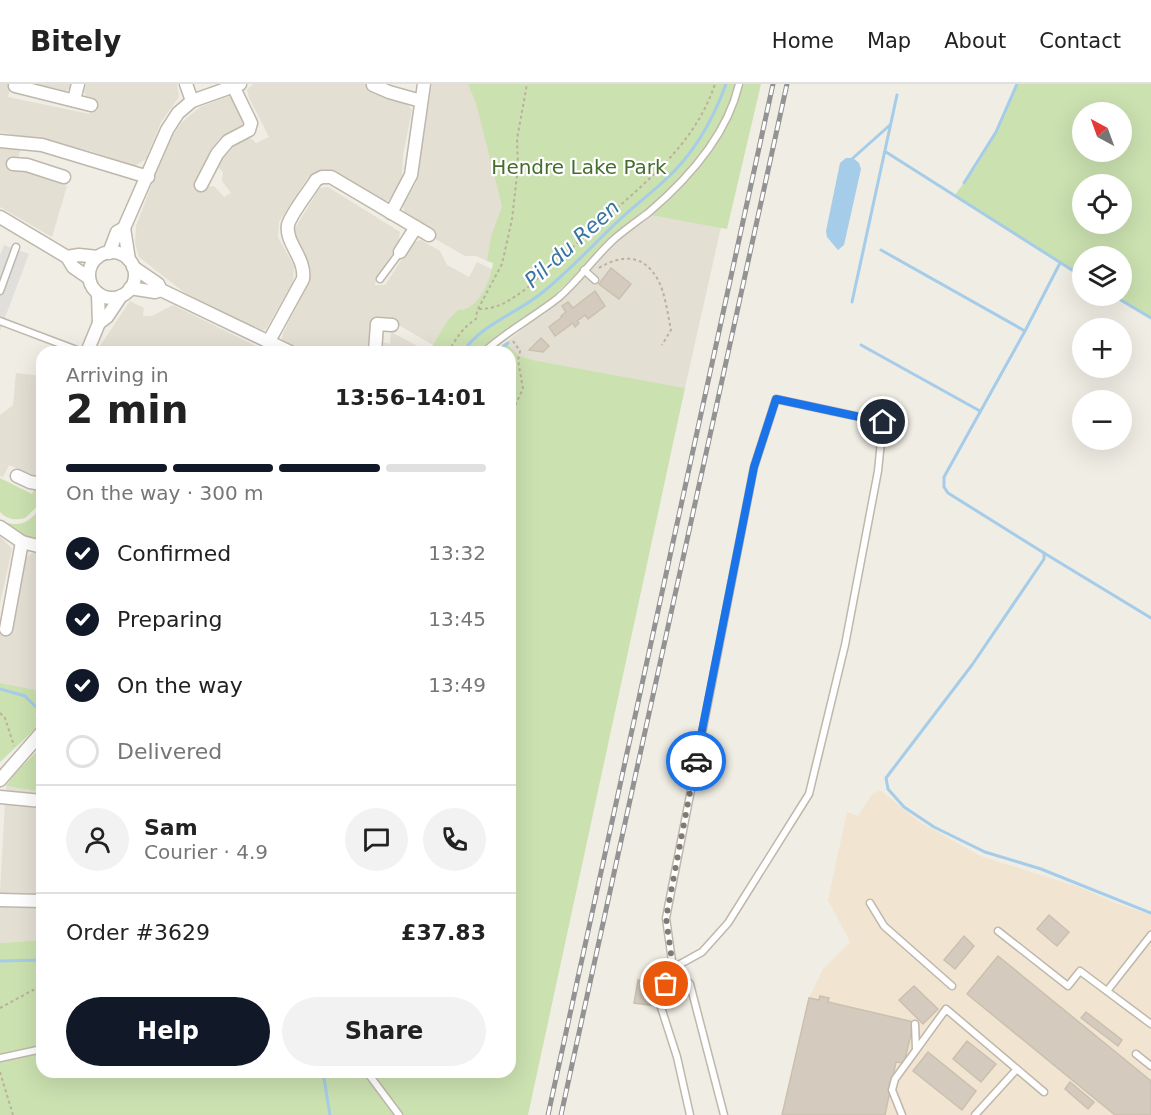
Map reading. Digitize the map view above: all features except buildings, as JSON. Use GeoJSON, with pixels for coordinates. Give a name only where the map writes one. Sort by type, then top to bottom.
{"type":"FeatureCollection","features":[{"type":"Feature","properties":{"kind":"street"},"geometry":{"type":"LineString","coordinates":[[74,100],[78,84]]}},
{"type":"Feature","properties":{"kind":"street"},"geometry":{"type":"LineString","coordinates":[[186,84],[192,101]]}},
{"type":"Feature","properties":{"kind":"street"},"geometry":{"type":"LineString","coordinates":[[372,84],[389,92],[421,101]]}},
{"type":"Feature","properties":{"kind":"street"},"geometry":{"type":"LineString","coordinates":[[391,213],[411,175],[424,84]]}},
{"type":"Feature","properties":{"kind":"street"},"geometry":{"type":"LineString","coordinates":[[15,86],[91,105]]}},
{"type":"Feature","properties":{"kind":"street"},"geometry":{"type":"LineString","coordinates":[[161,290],[126,292],[113,298],[98,294],[89,278],[91,267],[104,255],[117,232],[124,228],[167,130],[178,113],[192,101],[237,86],[251,123],[249,130],[228,141],[217,154],[201,185]]}},
{"type":"Feature","properties":{"kind":"street"},"geometry":{"type":"LineString","coordinates":[[0,141],[31,143],[148,177]]}},
{"type":"Feature","properties":{"kind":"street"},"geometry":{"type":"LineString","coordinates":[[27,165],[31,143]]}},
{"type":"Feature","properties":{"kind":"street"},"geometry":{"type":"LineString","coordinates":[[13,164],[27,165],[64,177]]}},
{"type":"Feature","properties":{"kind":"street"},"geometry":{"type":"LineString","coordinates":[[269,341],[303,279],[304,269],[288,234],[288,224],[316,180],[331,177],[429,235]]}},
{"type":"Feature","properties":{"kind":"street"},"geometry":{"type":"LineString","coordinates":[[0,216],[67,257],[73,267],[89,278]]}},
{"type":"Feature","properties":{"kind":"street"},"geometry":{"type":"LineString","coordinates":[[400,252],[416,227]]}},
{"type":"Feature","properties":{"kind":"street"},"geometry":{"type":"LineString","coordinates":[[87,346],[99,323],[107,317],[126,292],[135,275],[124,228]]}},
{"type":"Feature","properties":{"kind":"street"},"geometry":{"type":"LineString","coordinates":[[67,257],[123,255],[131,264],[158,284],[161,290],[279,346]]}},
{"type":"Feature","properties":{"kind":"street"},"geometry":{"type":"LineString","coordinates":[[98,294],[99,323]]}},
{"type":"Feature","properties":{"kind":"street"},"geometry":{"type":"LineString","coordinates":[[375,346],[377,324],[392,325]]}},
{"type":"Feature","properties":{"kind":"street"},"geometry":{"type":"LineString","coordinates":[[17,476],[36,483]]}},
{"type":"Feature","properties":{"kind":"street"},"geometry":{"type":"LineString","coordinates":[[0,527],[22,542],[36,546]]}},
{"type":"Feature","properties":{"kind":"street"},"geometry":{"type":"LineString","coordinates":[[6,629],[4,613],[22,542]]}},
{"type":"Feature","properties":{"kind":"street"},"geometry":{"type":"LineString","coordinates":[[0,778],[36,739]]}},
{"type":"Feature","properties":{"kind":"street"},"geometry":{"type":"LineString","coordinates":[[0,797],[36,800]]}},
{"type":"Feature","properties":{"kind":"street"},"geometry":{"type":"LineString","coordinates":[[0,900],[36,901]]}},
{"type":"Feature","properties":{"kind":"lane"},"geometry":{"type":"LineString","coordinates":[[491,346],[560,296],[612,241],[661,201],[699,162],[723,125],[740,84]]}},
{"type":"Feature","properties":{"kind":"lane"},"geometry":{"type":"LineString","coordinates":[[0,291],[16,247]]}},
{"type":"Feature","properties":{"kind":"lane"},"geometry":{"type":"LineString","coordinates":[[380,279],[400,252]]}},
{"type":"Feature","properties":{"kind":"lane"},"geometry":{"type":"LineString","coordinates":[[584,270],[592,278]]}},
{"type":"Feature","properties":{"kind":"lane"},"geometry":{"type":"LineString","coordinates":[[0,321],[68,346]]}},
{"type":"Feature","properties":{"kind":"lane"},"geometry":{"type":"LineString","coordinates":[[673,968],[702,952],[728,923],[809,794],[845,645],[878,471],[883,422],[776,399],[754,467],[666,918],[673,968],[659,1001],[677,1057],[690,1115]]}},
{"type":"Feature","properties":{"kind":"lane"},"geometry":{"type":"LineString","coordinates":[[870,903],[884,926],[952,986]]}},
{"type":"Feature","properties":{"kind":"lane"},"geometry":{"type":"LineString","coordinates":[[998,931],[1068,986],[1080,971],[1151,1024]]}},
{"type":"Feature","properties":{"kind":"lane"},"geometry":{"type":"LineString","coordinates":[[1107,991],[1151,935]]}},
{"type":"Feature","properties":{"kind":"lane"},"geometry":{"type":"LineString","coordinates":[[673,968],[690,984],[724,1115]]}},
{"type":"Feature","properties":{"kind":"lane"},"geometry":{"type":"LineString","coordinates":[[902,1115],[892,1090],[895,1079],[946,1009],[1044,1092]]}},
{"type":"Feature","properties":{"kind":"lane"},"geometry":{"type":"LineString","coordinates":[[915,1024],[916,1049]]}},
{"type":"Feature","properties":{"kind":"lane"},"geometry":{"type":"LineString","coordinates":[[0,1058],[36,1050]]}},
{"type":"Feature","properties":{"kind":"lane"},"geometry":{"type":"LineString","coordinates":[[1136,1054],[1151,1066]]}},
{"type":"Feature","properties":{"kind":"lane"},"geometry":{"type":"LineString","coordinates":[[975,1115],[1017,1069]]}},
{"type":"Feature","properties":{"kind":"lane"},"geometry":{"type":"LineString","coordinates":[[371,1078],[399,1115]]}},
{"type":"Feature","properties":{"kind":"path"},"geometry":{"type":"LineString","coordinates":[[451,346],[467,324],[476,319],[502,264],[512,219],[518,166],[517,139],[527,84]]}},
{"type":"Feature","properties":{"kind":"path"},"geometry":{"type":"LineString","coordinates":[[479,309],[491,309],[503,305],[526,289],[658,172],[690,135],[706,107],[715,84]]}},
{"type":"Feature","properties":{"kind":"path"},"geometry":{"type":"LineString","coordinates":[[592,278],[613,260],[624,258],[637,260],[650,269],[660,282],[671,330],[662,345]]}},
{"type":"Feature","properties":{"kind":"path"},"geometry":{"type":"LineString","coordinates":[[506,334],[520,351],[518,360],[523,389],[516,404]]}},
{"type":"Feature","properties":{"kind":"path"},"geometry":{"type":"LineString","coordinates":[[0,713],[5,718],[16,748]]}},
{"type":"Feature","properties":{"kind":"path"},"geometry":{"type":"LineString","coordinates":[[0,1008],[36,990]]}},
{"type":"Feature","properties":{"kind":"path"},"geometry":{"type":"LineString","coordinates":[[0,1072],[13,1115]]}},
{"type":"Feature","properties":{"kind":"shaded area"},"geometry":{"type":"Polygon","coordinates":[[[0,84],[11,84],[8,97],[90,114],[94,98],[86,96],[84,92],[86,84],[177,84],[179,97],[161,122],[146,159],[135,166],[90,151],[0,132],[0,84]]]}},
{"type":"Feature","properties":{"kind":"shaded area"},"geometry":{"type":"Polygon","coordinates":[[[30,84],[71,84],[65,92],[30,84]]]}},
{"type":"Feature","properties":{"kind":"shaded area"},"geometry":{"type":"Polygon","coordinates":[[[253,84],[367,84],[369,85],[367,88],[377,94],[407,104],[412,110],[403,155],[402,178],[389,200],[382,202],[333,172],[321,171],[308,177],[279,222],[278,237],[294,266],[293,282],[266,329],[259,332],[190,297],[139,257],[135,243],[136,226],[168,142],[182,122],[200,107],[228,96],[233,99],[245,123],[242,128],[223,137],[210,151],[195,183],[204,187],[214,186],[224,197],[231,193],[222,181],[223,172],[216,165],[227,149],[246,138],[256,143],[269,137],[249,98],[247,90],[253,84]]]}},
{"type":"Feature","properties":{"kind":"shaded area"},"geometry":{"type":"Polygon","coordinates":[[[432,84],[471,84],[478,98],[504,207],[487,261],[476,256],[465,256],[432,237],[404,213],[403,206],[416,183],[432,84]]]}},
{"type":"Feature","properties":{"kind":"shaded area"},"geometry":{"type":"Polygon","coordinates":[[[0,146],[21,148],[15,168],[67,186],[52,237],[0,207],[0,146]]]}},
{"type":"Feature","properties":{"kind":"shaded area"},"geometry":{"type":"Polygon","coordinates":[[[328,187],[400,232],[399,238],[402,240],[374,285],[385,285],[413,242],[421,240],[440,251],[447,265],[469,277],[477,262],[496,271],[480,302],[447,321],[433,345],[390,320],[372,320],[369,346],[290,346],[284,343],[283,333],[310,280],[310,270],[295,237],[295,228],[320,188],[328,187]]]}},
{"type":"Feature","properties":{"kind":"shaded area"},"geometry":{"type":"Polygon","coordinates":[[[650,215],[721,227],[685,388],[533,360],[520,356],[516,353],[516,346],[508,346],[505,343],[546,313],[618,240],[650,215]]]}},
{"type":"Feature","properties":{"kind":"shaded area"},"geometry":{"type":"Polygon","coordinates":[[[4,245],[29,254],[0,331],[0,255],[4,245]]]}},
{"type":"Feature","properties":{"kind":"shaded area"},"geometry":{"type":"Polygon","coordinates":[[[130,301],[144,308],[143,316],[152,316],[173,305],[256,346],[100,346],[130,301]]]}},
{"type":"Feature","properties":{"kind":"shaded area"},"geometry":{"type":"Polygon","coordinates":[[[391,332],[418,346],[382,346],[382,342],[390,344],[391,332]]]}},
{"type":"Feature","properties":{"kind":"shaded area"},"geometry":{"type":"Polygon","coordinates":[[[16,373],[36,375],[36,476],[9,465],[3,477],[0,476],[0,415],[13,405],[16,373]]]}},
{"type":"Feature","properties":{"kind":"shaded area"},"geometry":{"type":"Polygon","coordinates":[[[0,536],[12,549],[0,604],[0,536]]]}},
{"type":"Feature","properties":{"kind":"shaded area"},"geometry":{"type":"Polygon","coordinates":[[[36,552],[36,690],[0,683],[0,634],[11,635],[24,559],[36,552]]]}},
{"type":"Feature","properties":{"kind":"shaded area"},"geometry":{"type":"Polygon","coordinates":[[[6,786],[36,791],[36,940],[0,943],[0,892],[6,786]]]}},
{"type":"Feature","properties":{"kind":"shaded area"},"geometry":{"type":"Polygon","coordinates":[[[880,790],[918,821],[980,856],[1079,887],[1151,915],[1151,1115],[782,1115],[809,998],[823,969],[850,942],[828,900],[847,812],[858,816],[872,794],[880,790]]]}},
{"type":"Feature","properties":{"kind":"green space","name":"Hendre Lake Park"},"geometry":{"type":"Polygon","coordinates":[[[468,84],[761,84],[727,229],[650,215],[618,240],[593,267],[588,263],[544,305],[487,346],[432,346],[447,321],[458,310],[471,306],[482,294],[493,263],[487,261],[491,237],[502,206],[476,103],[468,84]]]}},
{"type":"Feature","properties":{"kind":"green space"},"geometry":{"type":"Polygon","coordinates":[[[1017,84],[1151,84],[1151,318],[1131,306],[1132,246],[1072,246],[1072,270],[954,196],[976,167],[996,132],[1017,84]]]}},
{"type":"Feature","properties":{"kind":"green space"},"geometry":{"type":"Polygon","coordinates":[[[516,353],[533,360],[685,388],[528,1115],[0,1115],[0,943],[36,940],[36,1078],[516,1078],[516,353]]]}},
{"type":"Feature","properties":{"kind":"green space"},"geometry":{"type":"Polygon","coordinates":[[[0,478],[32,494],[36,489],[36,508],[25,518],[11,519],[0,512],[0,478]]]}},
{"type":"Feature","properties":{"kind":"green space"},"geometry":{"type":"Polygon","coordinates":[[[36,514],[36,539],[18,534],[2,522],[20,524],[36,514]]]}},
{"type":"Feature","properties":{"kind":"green space"},"geometry":{"type":"Polygon","coordinates":[[[0,683],[36,690],[35,729],[0,762],[0,683]]]}},
{"type":"Feature","properties":{"kind":"green space"},"geometry":{"type":"Polygon","coordinates":[[[36,752],[36,791],[6,786],[36,752]]]}},
{"type":"Feature","properties":{"kind":"water"},"geometry":{"type":"Polygon","coordinates":[[[846,158],[853,158],[859,163],[861,169],[844,245],[838,250],[827,237],[826,231],[840,163],[846,158]]]}},
{"type":"Feature","properties":{"kind":"waterway","name":"Pil-du Reen"},"geometry":{"type":"LineString","coordinates":[[468,346],[490,326],[553,284],[675,170],[702,136],[726,84]]}},
{"type":"Feature","properties":{"kind":"waterway"},"geometry":{"type":"LineString","coordinates":[[964,183],[996,132],[1017,84]]}},
{"type":"Feature","properties":{"kind":"waterway"},"geometry":{"type":"LineString","coordinates":[[852,302],[897,95]]}},
{"type":"Feature","properties":{"kind":"waterway"},"geometry":{"type":"LineString","coordinates":[[853,158],[890,125]]}},
{"type":"Feature","properties":{"kind":"waterway"},"geometry":{"type":"LineString","coordinates":[[886,152],[1072,270]]}},
{"type":"Feature","properties":{"kind":"waterway"},"geometry":{"type":"LineString","coordinates":[[881,250],[1025,331]]}},
{"type":"Feature","properties":{"kind":"waterway"},"geometry":{"type":"LineString","coordinates":[[1060,263],[944,477],[944,487],[948,493],[1044,553],[1044,559],[972,665],[886,778],[888,789],[904,807],[934,827],[985,852],[1041,869],[1151,913]]}},
{"type":"Feature","properties":{"kind":"waterway"},"geometry":{"type":"LineString","coordinates":[[1131,306],[1151,318]]}},
{"type":"Feature","properties":{"kind":"waterway"},"geometry":{"type":"LineString","coordinates":[[504,346],[508,343]]}},
{"type":"Feature","properties":{"kind":"waterway"},"geometry":{"type":"LineString","coordinates":[[861,345],[980,411]]}},
{"type":"Feature","properties":{"kind":"waterway"},"geometry":{"type":"LineString","coordinates":[[1044,553],[1151,618]]}},
{"type":"Feature","properties":{"kind":"waterway"},"geometry":{"type":"LineString","coordinates":[[0,689],[25,696],[36,707]]}},
{"type":"Feature","properties":{"kind":"waterway"},"geometry":{"type":"LineString","coordinates":[[0,961],[36,960]]}},
{"type":"Feature","properties":{"kind":"waterway","name":"Pil-du Reen"},"geometry":{"type":"LineString","coordinates":[[324,1078],[330,1115]]}},
{"type":"Feature","properties":{"kind":"railway"},"geometry":{"type":"LineString","coordinates":[[548,1115],[773,84]]}},
{"type":"Feature","properties":{"kind":"railway"},"geometry":{"type":"LineString","coordinates":[[561,1115],[787,84]]}},
{"type":"Feature","properties":{"kind":"way so far"},"geometry":{"type":"LineString","coordinates":[[666,984],[673,968],[666,918],[696,761]]}},
{"type":"Feature","properties":{"kind":"route"},"geometry":{"type":"LineString","coordinates":[[696,761],[754,467],[776,399],[883,422]]}}]}
